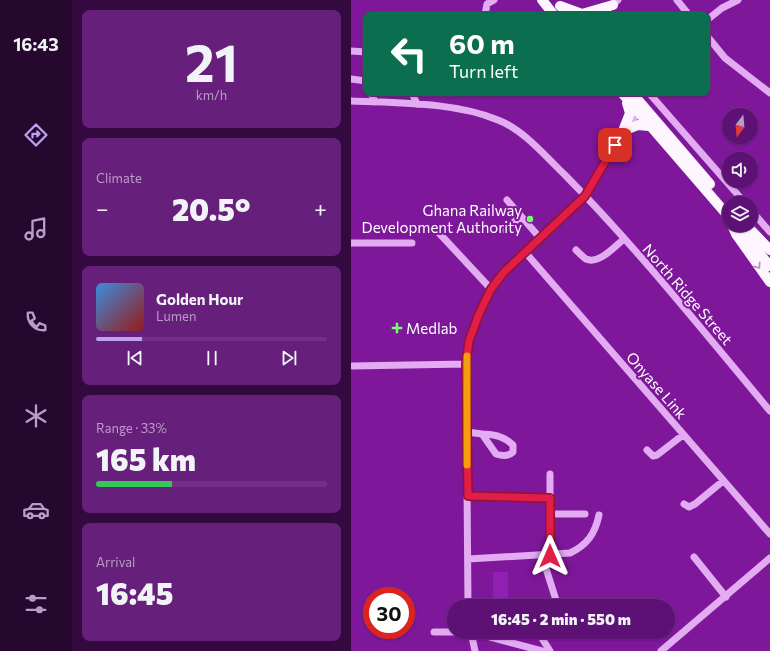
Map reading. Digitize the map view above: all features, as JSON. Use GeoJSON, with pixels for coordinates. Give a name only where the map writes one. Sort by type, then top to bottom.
{"type":"FeatureCollection","features":[{"type":"Feature","properties":{"kind":"main road"},"geometry":{"type":"LineString","coordinates":[[542,0],[556,7],[575,12]]}},
{"type":"Feature","properties":{"kind":"main road"},"geometry":{"type":"LineString","coordinates":[[588,12],[615,2]]}},
{"type":"Feature","properties":{"kind":"main road"},"geometry":{"type":"LineString","coordinates":[[607,12],[615,2]]}},
{"type":"Feature","properties":{"kind":"main road"},"geometry":{"type":"LineString","coordinates":[[623,133],[630,113],[627,96]]}},
{"type":"Feature","properties":{"kind":"main road"},"geometry":{"type":"LineString","coordinates":[[628,96],[722,198]]}},
{"type":"Feature","properties":{"kind":"main road"},"geometry":{"type":"LineString","coordinates":[[640,110],[649,126],[722,209]]}},
{"type":"Feature","properties":{"kind":"main road"},"geometry":{"type":"LineString","coordinates":[[623,133],[638,125],[643,124],[649,126]]}},
{"type":"Feature","properties":{"kind":"main road"},"geometry":{"type":"LineString","coordinates":[[735,232],[770,282]]}},
{"type":"Feature","properties":{"kind":"main road"},"geometry":{"type":"LineString","coordinates":[[742,232],[770,266]]}},
{"type":"Feature","properties":{"kind":"main road"},"geometry":{"type":"LineString","coordinates":[[756,232],[770,250]]}},
{"type":"Feature","properties":{"kind":"street"},"geometry":{"type":"LineString","coordinates":[[486,12],[487,4],[493,0]]}},
{"type":"Feature","properties":{"kind":"street"},"geometry":{"type":"LineString","coordinates":[[677,0],[687,12]]}},
{"type":"Feature","properties":{"kind":"street"},"geometry":{"type":"LineString","coordinates":[[710,18],[722,8],[738,0]]}},
{"type":"Feature","properties":{"kind":"street"},"geometry":{"type":"LineString","coordinates":[[603,12],[615,2]]}},
{"type":"Feature","properties":{"kind":"street"},"geometry":{"type":"LineString","coordinates":[[710,40],[725,58],[770,93]]}},
{"type":"Feature","properties":{"kind":"street"},"geometry":{"type":"LineString","coordinates":[[351,52],[363,52]]}},
{"type":"Feature","properties":{"kind":"street"},"geometry":{"type":"LineString","coordinates":[[351,80],[363,81]]}},
{"type":"Feature","properties":{"kind":"street"},"geometry":{"type":"LineString","coordinates":[[372,96],[375,102]]}},
{"type":"Feature","properties":{"kind":"street"},"geometry":{"type":"LineString","coordinates":[[413,96],[417,104]]}},
{"type":"Feature","properties":{"kind":"street"},"geometry":{"type":"LineString","coordinates":[[652,96],[739,196]]}},
{"type":"Feature","properties":{"kind":"street","name":"North Ridge Street"},"geometry":{"type":"LineString","coordinates":[[351,101],[417,104],[447,108],[498,120],[516,130],[537,148],[585,196],[624,239],[770,411]]}},
{"type":"Feature","properties":{"kind":"street"},"geometry":{"type":"LineString","coordinates":[[468,599],[466,364],[469,341],[491,289],[504,272],[585,196],[623,133],[640,110]]}},
{"type":"Feature","properties":{"kind":"street"},"geometry":{"type":"LineString","coordinates":[[507,200],[540,238]]}},
{"type":"Feature","properties":{"kind":"street"},"geometry":{"type":"LineString","coordinates":[[505,230],[521,216]]}},
{"type":"Feature","properties":{"kind":"street"},"geometry":{"type":"LineString","coordinates":[[758,227],[770,232]]}},
{"type":"Feature","properties":{"kind":"street"},"geometry":{"type":"LineString","coordinates":[[439,233],[491,289]]}},
{"type":"Feature","properties":{"kind":"street"},"geometry":{"type":"LineString","coordinates":[[576,250],[586,259],[593,260],[602,256],[624,239]]}},
{"type":"Feature","properties":{"kind":"street"},"geometry":{"type":"LineString","coordinates":[[351,243],[412,243]]}},
{"type":"Feature","properties":{"kind":"street","name":"Onyase Link"},"geometry":{"type":"LineString","coordinates":[[525,252],[770,534]]}},
{"type":"Feature","properties":{"kind":"street"},"geometry":{"type":"LineString","coordinates":[[351,366],[466,364]]}},
{"type":"Feature","properties":{"kind":"street"},"geometry":{"type":"LineString","coordinates":[[467,432],[482,434]]}},
{"type":"Feature","properties":{"kind":"street"},"geometry":{"type":"LineString","coordinates":[[647,450],[653,456],[657,455],[683,435]]}},
{"type":"Feature","properties":{"kind":"street"},"geometry":{"type":"LineString","coordinates":[[550,474],[550,556]]}},
{"type":"Feature","properties":{"kind":"street"},"geometry":{"type":"LineString","coordinates":[[684,504],[689,507],[695,504],[723,481]]}},
{"type":"Feature","properties":{"kind":"street"},"geometry":{"type":"LineString","coordinates":[[468,496],[550,498]]}},
{"type":"Feature","properties":{"kind":"street"},"geometry":{"type":"LineString","coordinates":[[550,514],[585,514]]}},
{"type":"Feature","properties":{"kind":"street"},"geometry":{"type":"LineString","coordinates":[[468,559],[570,554],[583,546],[590,539],[597,527],[599,515]]}},
{"type":"Feature","properties":{"kind":"street"},"geometry":{"type":"LineString","coordinates":[[541,556],[556,599]]}},
{"type":"Feature","properties":{"kind":"street"},"geometry":{"type":"LineString","coordinates":[[694,557],[727,597]]}},
{"type":"Feature","properties":{"kind":"street"},"geometry":{"type":"LineString","coordinates":[[661,651],[727,597],[770,558]]}},
{"type":"Feature","properties":{"kind":"street"},"geometry":{"type":"LineString","coordinates":[[434,632],[447,632]]}},
{"type":"Feature","properties":{"kind":"street"},"geometry":{"type":"LineString","coordinates":[[472,639],[475,651]]}},
{"type":"Feature","properties":{"kind":"street"},"geometry":{"type":"LineString","coordinates":[[497,639],[541,651]]}},
{"type":"Feature","properties":{"kind":"street"},"geometry":{"type":"LineString","coordinates":[[542,639],[550,651]]}},
{"type":"Feature","properties":{"kind":"shaded area"},"geometry":{"type":"Polygon","coordinates":[[[493,572],[508,572],[508,599],[493,599],[493,572]]]}},
{"type":"Feature","properties":{"kind":"slow traffic"},"geometry":{"type":"LineString","coordinates":[[467,356],[467,465]]}},
{"type":"Feature","properties":{"kind":"place","name":"Ghana Railway Development Authority"},"geometry":{"type":"Point","coordinates":[530,219]}},
{"type":"Feature","properties":{"kind":"place","name":"Medlab"},"geometry":{"type":"Point","coordinates":[397,328]}},
{"type":"Feature","properties":{"kind":"route"},"geometry":{"type":"LineString","coordinates":[[550,556],[550,498],[468,496],[466,364],[469,341],[479,314],[491,289],[504,272],[585,196],[615,145]]}}]}
